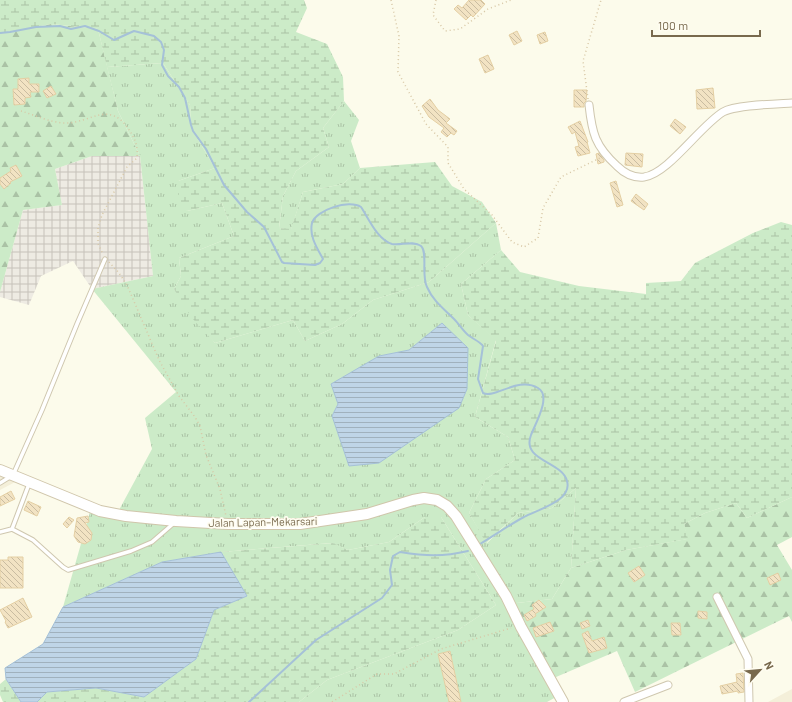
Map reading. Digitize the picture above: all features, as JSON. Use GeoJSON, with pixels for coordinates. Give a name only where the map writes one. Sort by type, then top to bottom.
{"type":"FeatureCollection","features":[{"type":"Feature","properties":{"kind":"street"},"geometry":{"type":"LineString","coordinates":[[589,105],[593,134],[605,156],[623,172],[638,177],[650,175],[663,168],[710,121],[724,111],[745,107],[792,103]]}},
{"type":"Feature","properties":{"kind":"street","name":"Jalan Lapan–Mekarsari"},"geometry":{"type":"LineString","coordinates":[[0,470],[100,511],[126,516],[176,521],[228,524],[300,524],[367,514],[424,498],[437,500],[447,506],[456,516],[506,596],[521,627],[562,702]]}},
{"type":"Feature","properties":{"kind":"street"},"geometry":{"type":"LineString","coordinates":[[717,597],[748,659],[749,702]]}},
{"type":"Feature","properties":{"kind":"street"},"geometry":{"type":"LineString","coordinates":[[624,702],[668,685]]}},
{"type":"Feature","properties":{"kind":"lane"},"geometry":{"type":"LineString","coordinates":[[0,483],[13,475],[42,410],[105,259]]}},
{"type":"Feature","properties":{"kind":"lane"},"geometry":{"type":"LineString","coordinates":[[12,529],[30,483]]}},
{"type":"Feature","properties":{"kind":"lane"},"geometry":{"type":"LineString","coordinates":[[0,532],[12,529],[33,540],[68,570],[131,551],[152,542],[176,521]]}},
{"type":"Feature","properties":{"kind":"path"},"geometry":{"type":"LineString","coordinates":[[391,0],[399,36],[398,72],[426,124],[448,147],[448,163],[464,189],[492,215],[512,242],[524,248],[538,238],[543,208],[561,177],[605,156]]}},
{"type":"Feature","properties":{"kind":"path"},"geometry":{"type":"LineString","coordinates":[[436,0],[433,15],[446,31],[460,29],[488,9],[511,0]]}},
{"type":"Feature","properties":{"kind":"path"},"geometry":{"type":"LineString","coordinates":[[589,105],[583,61],[601,0]]}},
{"type":"Feature","properties":{"kind":"path"},"geometry":{"type":"LineString","coordinates":[[21,111],[57,122],[66,123],[108,114],[122,120],[132,134],[138,147],[137,158],[127,167],[102,215],[98,228],[98,244],[105,259],[119,273],[127,285],[159,360],[179,396],[200,426],[206,455],[220,489],[228,524]]}},
{"type":"Feature","properties":{"kind":"path"},"geometry":{"type":"LineString","coordinates":[[332,702],[377,674],[394,674],[441,649],[509,628],[521,627]]}},
{"type":"Feature","properties":{"kind":"shaded area"},"geometry":{"type":"Polygon","coordinates":[[[92,156],[140,156],[153,276],[92,289],[73,261],[41,276],[29,305],[0,297],[0,292],[23,210],[62,205],[55,169],[92,156]]]}},
{"type":"Feature","properties":{"kind":"shaded area"},"geometry":{"type":"Polygon","coordinates":[[[0,470],[21,479],[0,490],[0,470]]]}},
{"type":"Feature","properties":{"kind":"shaded area"},"geometry":{"type":"Polygon","coordinates":[[[792,689],[792,702],[768,702],[792,689]]]}},
{"type":"Feature","properties":{"kind":"green space"},"geometry":{"type":"Polygon","coordinates":[[[0,0],[304,0],[307,8],[296,32],[327,44],[343,77],[344,101],[323,128],[329,147],[296,171],[283,196],[279,228],[291,229],[303,192],[343,184],[360,168],[435,162],[452,186],[482,202],[496,223],[429,282],[373,300],[342,324],[305,341],[293,320],[215,343],[191,317],[174,289],[181,276],[179,258],[234,236],[222,203],[187,211],[178,203],[178,181],[215,168],[191,128],[190,105],[163,63],[107,67],[98,29],[51,24],[0,34],[0,0]]]}},
{"type":"Feature","properties":{"kind":"green space"},"geometry":{"type":"Polygon","coordinates":[[[51,24],[98,29],[118,111],[140,156],[92,156],[55,169],[62,205],[23,210],[0,292],[0,34],[51,24]]]}},
{"type":"Feature","properties":{"kind":"green space"},"geometry":{"type":"Polygon","coordinates":[[[163,63],[190,105],[191,128],[215,168],[178,181],[187,211],[222,203],[234,236],[179,258],[181,276],[174,289],[215,343],[293,320],[305,341],[342,324],[373,300],[429,282],[496,223],[501,250],[461,284],[468,315],[496,340],[475,417],[508,437],[515,460],[486,479],[469,513],[487,543],[518,513],[552,508],[576,488],[571,568],[552,599],[508,604],[558,696],[547,702],[299,702],[327,680],[458,630],[496,605],[441,517],[425,517],[389,542],[348,550],[332,543],[221,552],[162,562],[63,607],[92,505],[119,510],[152,449],[145,418],[176,392],[92,289],[153,276],[140,156],[118,111],[107,67],[163,63]],[[442,323],[409,350],[379,356],[338,404],[332,416],[442,323]]]}},
{"type":"Feature","properties":{"kind":"green space"},"geometry":{"type":"Polygon","coordinates":[[[344,101],[359,120],[351,141],[360,168],[343,184],[303,192],[291,230],[279,228],[283,196],[296,171],[329,147],[323,128],[344,101]]]}},
{"type":"Feature","properties":{"kind":"green space"},"geometry":{"type":"Polygon","coordinates":[[[781,222],[792,225],[792,497],[747,518],[736,503],[705,513],[684,524],[688,539],[626,550],[571,568],[576,488],[552,508],[518,513],[486,543],[469,513],[486,479],[515,460],[508,437],[475,417],[496,341],[468,315],[461,284],[501,250],[520,272],[579,286],[646,294],[646,283],[681,281],[695,263],[753,233],[781,222]]]}},
{"type":"Feature","properties":{"kind":"green space"},"geometry":{"type":"Polygon","coordinates":[[[792,497],[792,537],[777,545],[792,570],[792,622],[789,616],[635,692],[617,651],[549,680],[507,604],[552,599],[571,568],[626,550],[687,539],[684,524],[705,513],[736,503],[747,518],[792,497]]]}},
{"type":"Feature","properties":{"kind":"green space"},"geometry":{"type":"Polygon","coordinates":[[[425,517],[441,517],[496,605],[458,630],[327,680],[299,702],[37,702],[47,692],[96,688],[144,697],[196,659],[214,610],[247,596],[221,552],[333,543],[348,550],[389,542],[425,517]]]}},
{"type":"Feature","properties":{"kind":"green space"},"geometry":{"type":"Polygon","coordinates":[[[6,679],[21,702],[3,702],[0,695],[0,684],[6,679]]]}},
{"type":"Feature","properties":{"kind":"water"},"geometry":{"type":"Polygon","coordinates":[[[442,323],[468,348],[467,389],[459,408],[379,463],[349,466],[332,416],[338,404],[331,384],[379,356],[409,350],[442,323]]]}},
{"type":"Feature","properties":{"kind":"water"},"geometry":{"type":"Polygon","coordinates":[[[221,552],[247,596],[214,610],[196,659],[144,697],[96,688],[47,692],[37,702],[21,702],[6,679],[5,668],[43,644],[63,607],[162,562],[221,552]]]}},
{"type":"Feature","properties":{"kind":"building"},"geometry":{"type":"Polygon","coordinates":[[[469,0],[481,0],[485,4],[473,17],[471,15],[466,20],[454,9],[458,5],[462,8],[469,0]]]}},
{"type":"Feature","properties":{"kind":"building"},"geometry":{"type":"Polygon","coordinates":[[[517,31],[522,41],[514,45],[509,35],[517,31]]]}},
{"type":"Feature","properties":{"kind":"building"},"geometry":{"type":"Polygon","coordinates":[[[545,32],[548,41],[540,44],[537,35],[545,32]]]}},
{"type":"Feature","properties":{"kind":"building"},"geometry":{"type":"Polygon","coordinates":[[[488,55],[494,69],[485,73],[479,59],[488,55]]]}},
{"type":"Feature","properties":{"kind":"building"},"geometry":{"type":"Polygon","coordinates":[[[29,78],[29,84],[39,84],[39,92],[30,92],[31,97],[25,98],[25,104],[14,105],[13,89],[18,89],[18,79],[29,78]]]}},
{"type":"Feature","properties":{"kind":"building"},"geometry":{"type":"Polygon","coordinates":[[[51,86],[56,94],[47,98],[43,91],[51,86]]]}},
{"type":"Feature","properties":{"kind":"building"},"geometry":{"type":"Polygon","coordinates":[[[713,88],[715,108],[697,109],[696,90],[713,88]]]}},
{"type":"Feature","properties":{"kind":"building"},"geometry":{"type":"Polygon","coordinates":[[[574,90],[587,90],[584,107],[574,107],[574,90]]]}},
{"type":"Feature","properties":{"kind":"building"},"geometry":{"type":"Polygon","coordinates":[[[430,99],[438,110],[450,119],[446,123],[457,131],[454,135],[451,133],[447,137],[441,132],[444,128],[429,117],[422,106],[430,99]]]}},
{"type":"Feature","properties":{"kind":"building"},"geometry":{"type":"Polygon","coordinates":[[[675,119],[686,127],[680,134],[670,126],[675,119]]]}},
{"type":"Feature","properties":{"kind":"building"},"geometry":{"type":"Polygon","coordinates":[[[580,121],[588,142],[590,153],[578,156],[575,147],[579,146],[575,132],[572,134],[568,127],[580,121]]]}},
{"type":"Feature","properties":{"kind":"building"},"geometry":{"type":"Polygon","coordinates":[[[599,153],[604,162],[598,164],[596,154],[599,153]]]}},
{"type":"Feature","properties":{"kind":"building"},"geometry":{"type":"Polygon","coordinates":[[[626,153],[643,154],[642,167],[625,165],[626,153]]]}},
{"type":"Feature","properties":{"kind":"building"},"geometry":{"type":"Polygon","coordinates":[[[16,165],[22,176],[10,182],[11,183],[4,189],[0,184],[0,178],[11,171],[10,168],[16,165]]]}},
{"type":"Feature","properties":{"kind":"building"},"geometry":{"type":"Polygon","coordinates":[[[616,181],[623,205],[617,207],[610,183],[616,181]]]}},
{"type":"Feature","properties":{"kind":"building"},"geometry":{"type":"Polygon","coordinates":[[[636,194],[648,204],[644,210],[631,201],[636,194]]]}},
{"type":"Feature","properties":{"kind":"building"},"geometry":{"type":"Polygon","coordinates":[[[11,491],[15,499],[0,506],[0,497],[11,491]]]}},
{"type":"Feature","properties":{"kind":"building"},"geometry":{"type":"Polygon","coordinates":[[[28,501],[41,507],[37,516],[24,510],[28,501]]]}},
{"type":"Feature","properties":{"kind":"building"},"geometry":{"type":"Polygon","coordinates":[[[88,516],[89,522],[85,523],[92,533],[91,540],[85,544],[78,542],[74,536],[77,518],[88,516]]]}},
{"type":"Feature","properties":{"kind":"building"},"geometry":{"type":"Polygon","coordinates":[[[69,517],[74,520],[67,528],[63,524],[69,517]]]}},
{"type":"Feature","properties":{"kind":"building"},"geometry":{"type":"Polygon","coordinates":[[[8,557],[23,557],[23,588],[0,588],[0,560],[8,560],[8,557]]]}},
{"type":"Feature","properties":{"kind":"building"},"geometry":{"type":"Polygon","coordinates":[[[639,566],[645,575],[634,582],[628,573],[639,566]]]}},
{"type":"Feature","properties":{"kind":"building"},"geometry":{"type":"Polygon","coordinates":[[[778,573],[781,580],[770,585],[767,578],[778,573]]]}},
{"type":"Feature","properties":{"kind":"building"},"geometry":{"type":"Polygon","coordinates":[[[23,598],[32,617],[8,628],[0,610],[23,598]]]}},
{"type":"Feature","properties":{"kind":"building"},"geometry":{"type":"Polygon","coordinates":[[[539,600],[546,607],[535,614],[536,616],[527,621],[524,615],[534,609],[532,605],[539,600]]]}},
{"type":"Feature","properties":{"kind":"building"},"geometry":{"type":"Polygon","coordinates":[[[698,611],[707,612],[707,619],[698,618],[698,611]]]}},
{"type":"Feature","properties":{"kind":"building"},"geometry":{"type":"Polygon","coordinates":[[[588,620],[590,626],[582,629],[580,623],[588,620]]]}},
{"type":"Feature","properties":{"kind":"building"},"geometry":{"type":"Polygon","coordinates":[[[550,622],[554,631],[536,637],[533,628],[550,622]]]}},
{"type":"Feature","properties":{"kind":"building"},"geometry":{"type":"Polygon","coordinates":[[[671,623],[680,623],[681,635],[672,635],[671,623]]]}},
{"type":"Feature","properties":{"kind":"building"},"geometry":{"type":"Polygon","coordinates":[[[588,631],[592,641],[604,637],[607,648],[589,653],[582,634],[588,631]]]}},
{"type":"Feature","properties":{"kind":"building"},"geometry":{"type":"Polygon","coordinates":[[[450,651],[461,702],[449,702],[438,654],[450,651]]]}},
{"type":"Feature","properties":{"kind":"building"},"geometry":{"type":"Polygon","coordinates":[[[743,673],[744,692],[738,693],[738,691],[722,694],[720,686],[737,682],[736,674],[743,673]]]}},
{"type":"Feature","properties":{"kind":"waterway"},"geometry":{"type":"LineString","coordinates":[[0,33],[36,27],[60,26],[71,29],[85,26],[99,31],[114,40],[134,31],[154,36],[161,42],[164,50],[162,65],[168,76],[179,87],[185,98],[193,131],[206,149],[224,185],[247,212],[264,227],[282,262],[315,265],[320,263],[323,259],[313,237],[311,228],[312,223],[315,218],[326,210],[349,204],[361,207],[382,238],[392,244],[414,243],[421,246],[424,253],[425,282],[429,292],[466,333],[483,346],[478,379],[483,393],[494,393],[523,385],[530,385],[538,388],[542,392],[543,403],[529,444],[537,456],[558,469],[564,474],[567,481],[567,488],[559,499],[552,504],[518,520],[480,544]]}},
{"type":"Feature","properties":{"kind":"waterway"},"geometry":{"type":"LineString","coordinates":[[249,702],[316,640],[382,598],[392,585],[390,570],[393,556],[400,552],[434,555],[468,551]]}}]}
